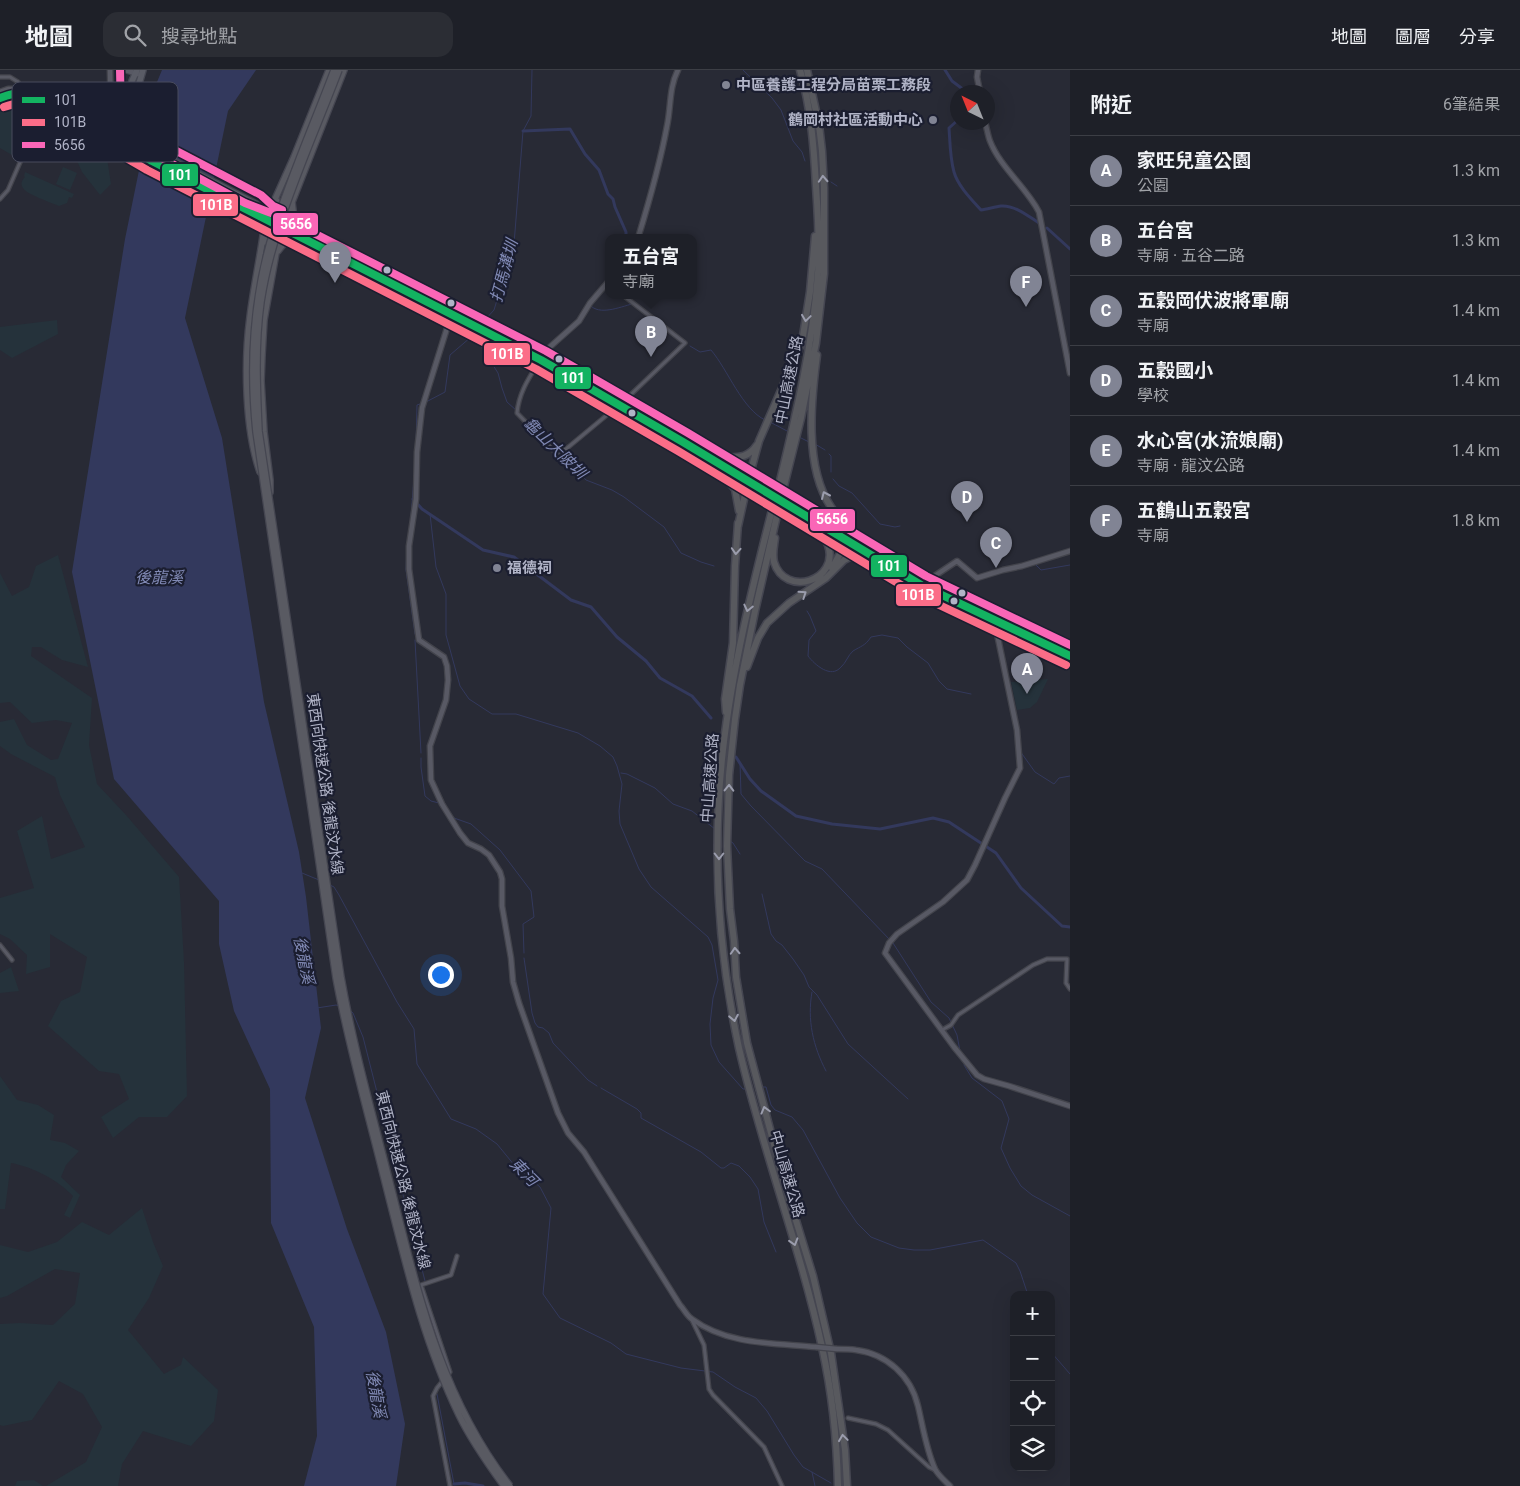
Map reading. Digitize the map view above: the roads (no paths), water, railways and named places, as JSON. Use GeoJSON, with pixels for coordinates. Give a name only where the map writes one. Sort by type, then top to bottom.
{"type":"FeatureCollection","features":[{"type":"Feature","properties":{"kind":"highway"},"geometry":{"type":"LineString","coordinates":[[268,215],[278,197],[329,70]]}},
{"type":"Feature","properties":{"kind":"highway","name":"東西向快速公路 後龍汶水線"},"geometry":{"type":"LineString","coordinates":[[334,70],[273,231],[258,301],[252,354],[256,432],[336,978],[353,1055],[427,1339],[460,1417],[480,1452],[504,1486]]}},
{"type":"Feature","properties":{"kind":"highway","name":"東西向快速公路 後龍汶水線"},"geometry":{"type":"LineString","coordinates":[[339,70],[288,201],[274,246],[261,302],[257,380],[260,431],[341,977],[357,1053],[424,1314],[439,1358],[464,1414],[484,1450],[510,1486]]}},
{"type":"Feature","properties":{"kind":"highway"},"geometry":{"type":"LineString","coordinates":[[262,249],[277,222],[292,202],[344,70]]}},
{"type":"Feature","properties":{"kind":"highway","name":"中山高速公路"},"geometry":{"type":"LineString","coordinates":[[800,70],[815,156],[819,234],[818,272],[804,381],[775,511],[747,612],[727,720],[718,814],[720,913],[727,979],[739,1048],[823,1348],[833,1418],[838,1486]]}},
{"type":"Feature","properties":{"kind":"highway","name":"中山高速公路"},"geometry":{"type":"LineString","coordinates":[[781,486],[801,418],[818,326],[824,274],[823,179],[819,125],[807,70]]}},
{"type":"Feature","properties":{"kind":"highway"},"geometry":{"type":"LineString","coordinates":[[270,496],[262,398],[262,355],[264,320],[276,253],[278,197]]}},
{"type":"Feature","properties":{"kind":"highway"},"geometry":{"type":"LineString","coordinates":[[292,202],[293,215],[300,230]]}},
{"type":"Feature","properties":{"kind":"highway"},"geometry":{"type":"LineString","coordinates":[[738,526],[748,479],[759,441],[802,342],[810,292],[818,217]]}},
{"type":"Feature","properties":{"kind":"highway"},"geometry":{"type":"LineString","coordinates":[[262,475],[253,448],[247,380],[250,317],[265,222]]}},
{"type":"Feature","properties":{"kind":"highway"},"geometry":{"type":"LineString","coordinates":[[276,253],[283,244],[291,239],[303,239]]}},
{"type":"Feature","properties":{"kind":"highway"},"geometry":{"type":"LineString","coordinates":[[818,326],[818,350],[812,391],[811,434],[815,466],[822,489],[831,507],[842,521],[897,565]]}},
{"type":"Feature","properties":{"kind":"highway"},"geometry":{"type":"LineString","coordinates":[[718,458],[744,456],[754,449],[759,441]]}},
{"type":"Feature","properties":{"kind":"highway"},"geometry":{"type":"LineString","coordinates":[[710,459],[735,489],[739,510],[733,643],[724,698],[727,720]]}},
{"type":"Feature","properties":{"kind":"highway","name":"中山高速公路"},"geometry":{"type":"LineString","coordinates":[[775,511],[774,527],[739,689],[729,776],[728,846],[730,909],[736,976],[744,1026],[755,1074],[822,1311],[836,1384],[848,1486]]}},
{"type":"Feature","properties":{"kind":"highway"},"geometry":{"type":"LineString","coordinates":[[774,527],[773,554],[779,571],[794,581],[812,580],[824,571],[829,560],[829,550],[826,540],[809,523],[804,515]]}},
{"type":"Feature","properties":{"kind":"highway"},"geometry":{"type":"LineString","coordinates":[[826,578],[841,552],[845,537]]}},
{"type":"Feature","properties":{"kind":"highway"},"geometry":{"type":"LineString","coordinates":[[739,689],[758,638],[768,623],[789,603],[826,578],[844,560],[850,557],[863,556],[889,566]]}},
{"type":"Feature","properties":{"kind":"main road"},"geometry":{"type":"LineString","coordinates":[[146,162],[241,212],[265,222],[277,222],[300,230],[452,312]]}},
{"type":"Feature","properties":{"kind":"main road"},"geometry":{"type":"LineString","coordinates":[[175,162],[256,204],[277,222],[303,239],[542,357],[718,458],[804,515],[897,565],[904,572]]}},
{"type":"Feature","properties":{"kind":"main road"},"geometry":{"type":"LineString","coordinates":[[621,403],[710,459],[748,479],[845,537],[889,566],[994,617],[1070,651]]}},
{"type":"Feature","properties":{"kind":"main road"},"geometry":{"type":"LineString","coordinates":[[994,617],[1070,656]]}},
{"type":"Feature","properties":{"kind":"street"},"geometry":{"type":"LineString","coordinates":[[125,70],[138,72]]}},
{"type":"Feature","properties":{"kind":"street"},"geometry":{"type":"LineString","coordinates":[[639,234],[666,132],[671,97],[678,70]]}},
{"type":"Feature","properties":{"kind":"street"},"geometry":{"type":"LineString","coordinates":[[978,70],[979,85]]}},
{"type":"Feature","properties":{"kind":"street"},"geometry":{"type":"LineString","coordinates":[[0,77],[10,77],[18,82]]}},
{"type":"Feature","properties":{"kind":"street"},"geometry":{"type":"LineString","coordinates":[[0,92],[12,89]]}},
{"type":"Feature","properties":{"kind":"street"},"geometry":{"type":"LineString","coordinates":[[0,98],[12,94]]}},
{"type":"Feature","properties":{"kind":"street"},"geometry":{"type":"LineString","coordinates":[[987,130],[992,147],[1034,203],[1041,219],[1070,373]]}},
{"type":"Feature","properties":{"kind":"street"},"geometry":{"type":"LineString","coordinates":[[0,198],[8,190],[20,162]]}},
{"type":"Feature","properties":{"kind":"street"},"geometry":{"type":"LineString","coordinates":[[154,162],[277,222]]}},
{"type":"Feature","properties":{"kind":"street"},"geometry":{"type":"LineString","coordinates":[[166,162],[268,215]]}},
{"type":"Feature","properties":{"kind":"street"},"geometry":{"type":"LineString","coordinates":[[605,286],[590,303],[579,321],[542,357],[518,400],[517,413],[556,453],[566,449],[621,403],[685,343],[628,299]]}},
{"type":"Feature","properties":{"kind":"street"},"geometry":{"type":"LineString","coordinates":[[452,312],[422,408],[417,452],[416,499],[409,546],[409,569],[420,640],[444,657],[448,673],[446,700],[430,746],[431,780],[442,804],[460,833],[468,843],[489,855],[500,872],[502,879],[502,906],[513,982],[558,1113],[568,1133],[584,1152],[680,1305],[691,1318],[704,1345],[710,1389],[713,1395],[764,1447],[782,1486]]}},
{"type":"Feature","properties":{"kind":"street"},"geometry":{"type":"LineString","coordinates":[[923,583],[957,561],[976,578],[1070,551]]}},
{"type":"Feature","properties":{"kind":"street"},"geometry":{"type":"LineString","coordinates":[[994,617],[1017,730],[1020,768],[967,880],[943,902],[897,934],[886,949],[885,954],[977,1075],[984,1079],[1070,1106]]}},
{"type":"Feature","properties":{"kind":"street"},"geometry":{"type":"LineString","coordinates":[[0,945],[12,960]]}},
{"type":"Feature","properties":{"kind":"street"},"geometry":{"type":"LineString","coordinates":[[942,1030],[952,1023],[958,1015],[989,993],[1033,965],[1047,959],[1067,959],[1066,983],[1070,989]]}},
{"type":"Feature","properties":{"kind":"street"},"geometry":{"type":"LineString","coordinates":[[450,1486],[433,1396],[450,1372],[421,1285],[451,1275],[457,1256]]}},
{"type":"Feature","properties":{"kind":"street"},"geometry":{"type":"LineString","coordinates":[[691,1318],[709,1330],[730,1338],[857,1350],[876,1355],[892,1365],[904,1376],[914,1392],[926,1444],[935,1471]]}},
{"type":"Feature","properties":{"kind":"street"},"geometry":{"type":"LineString","coordinates":[[848,1418],[876,1424],[888,1430],[950,1486]]}},
{"type":"Feature","properties":{"kind":"water","name":"後龍溪"},"geometry":{"type":"Polygon","coordinates":[[[162,70],[256,70],[228,111],[185,318],[222,438],[264,702],[299,852],[306,897],[321,1028],[305,1098],[347,1229],[386,1332],[405,1424],[396,1486],[304,1486],[317,1436],[314,1327],[271,1223],[270,1089],[234,1011],[219,944],[219,901],[114,779],[72,572],[125,239],[141,162],[178,162],[178,82],[157,82],[162,70]]]}},
{"type":"Feature","properties":{"kind":"waterway","name":"打馬溝圳"},"geometry":{"type":"LineString","coordinates":[[483,322],[494,310],[514,244],[523,131],[531,116],[532,70]]}},
{"type":"Feature","properties":{"kind":"waterway"},"geometry":{"type":"LineString","coordinates":[[743,70],[772,98],[781,110],[793,141],[802,152],[805,161]]}},
{"type":"Feature","properties":{"kind":"waterway"},"geometry":{"type":"LineString","coordinates":[[945,70],[952,81],[957,85]]}},
{"type":"Feature","properties":{"kind":"waterway"},"geometry":{"type":"LineString","coordinates":[[950,127],[951,156],[956,177],[965,192],[981,210],[1001,206],[1011,207],[1039,223]]}},
{"type":"Feature","properties":{"kind":"waterway"},"geometry":{"type":"LineString","coordinates":[[523,131],[570,129],[585,154],[599,170],[608,194],[613,199],[626,234]]}},
{"type":"Feature","properties":{"kind":"waterway"},"geometry":{"type":"LineString","coordinates":[[831,182],[837,186]]}},
{"type":"Feature","properties":{"kind":"waterway"},"geometry":{"type":"LineString","coordinates":[[1047,228],[1070,249]]}},
{"type":"Feature","properties":{"kind":"waterway"},"geometry":{"type":"LineString","coordinates":[[600,295],[605,289]]}},
{"type":"Feature","properties":{"kind":"waterway"},"geometry":{"type":"LineString","coordinates":[[590,305],[599,310],[604,310],[616,309],[632,304]]}},
{"type":"Feature","properties":{"kind":"waterway","name":"打馬溝圳"},"geometry":{"type":"LineString","coordinates":[[426,402],[445,392],[450,355],[471,337],[477,329]]}},
{"type":"Feature","properties":{"kind":"waterway","name":"龜山大陂圳"},"geometry":{"type":"LineString","coordinates":[[473,334],[498,373],[507,402],[517,411]]}},
{"type":"Feature","properties":{"kind":"waterway"},"geometry":{"type":"LineString","coordinates":[[690,346],[700,352],[711,350],[742,398],[757,415],[765,420]]}},
{"type":"Feature","properties":{"kind":"waterway","name":"打馬溝圳"},"geometry":{"type":"LineString","coordinates":[[416,445],[417,405],[423,403]]}},
{"type":"Feature","properties":{"kind":"waterway"},"geometry":{"type":"LineString","coordinates":[[770,422],[787,431]]}},
{"type":"Feature","properties":{"kind":"waterway","name":"龜山大陂圳"},"geometry":{"type":"LineString","coordinates":[[541,435],[586,480],[624,497],[664,527],[681,553],[714,566]]}},
{"type":"Feature","properties":{"kind":"waterway"},"geometry":{"type":"LineString","coordinates":[[801,438],[809,442]]}},
{"type":"Feature","properties":{"kind":"waterway"},"geometry":{"type":"LineString","coordinates":[[815,444],[825,450]]}},
{"type":"Feature","properties":{"kind":"waterway"},"geometry":{"type":"LineString","coordinates":[[829,454],[831,456],[831,472]]}},
{"type":"Feature","properties":{"kind":"waterway","name":"打馬溝圳"},"geometry":{"type":"LineString","coordinates":[[411,517],[414,477]]}},
{"type":"Feature","properties":{"kind":"waterway"},"geometry":{"type":"LineString","coordinates":[[833,479],[839,486],[852,493],[880,524],[900,526]]}},
{"type":"Feature","properties":{"kind":"waterway"},"geometry":{"type":"LineString","coordinates":[[413,499],[422,509],[483,550],[514,557],[571,600],[591,607],[617,637],[646,661],[660,678],[692,696],[711,718]]}},
{"type":"Feature","properties":{"kind":"waterway"},"geometry":{"type":"LineString","coordinates":[[430,514],[436,567],[446,594],[446,635],[460,686],[469,699],[492,714],[516,714],[578,733],[600,746],[613,757],[622,784],[619,811],[620,824],[639,869],[651,887],[708,937],[712,945],[718,980],[713,998],[710,1024],[711,1045],[719,1062],[743,1089],[746,1089]]}},
{"type":"Feature","properties":{"kind":"waterway"},"geometry":{"type":"LineString","coordinates":[[407,546],[406,570],[415,634]]}},
{"type":"Feature","properties":{"kind":"waterway"},"geometry":{"type":"LineString","coordinates":[[1036,565],[1041,570],[1070,565]]}},
{"type":"Feature","properties":{"kind":"waterway","name":"龜山大陂圳"},"geometry":{"type":"LineString","coordinates":[[807,611],[816,631],[809,640],[808,656],[823,669],[833,672],[837,670],[853,651],[865,644],[871,637],[882,635],[898,638],[928,663],[939,681],[947,689],[971,694]]}},
{"type":"Feature","properties":{"kind":"waterway"},"geometry":{"type":"LineString","coordinates":[[415,640],[421,753]]}},
{"type":"Feature","properties":{"kind":"waterway","name":"龜山大陂圳"},"geometry":{"type":"LineString","coordinates":[[1020,751],[1035,772],[1054,784],[1059,778],[1070,776]]}},
{"type":"Feature","properties":{"kind":"waterway"},"geometry":{"type":"LineString","coordinates":[[736,757],[750,779],[761,791],[796,816],[832,824],[880,829],[933,818],[949,822],[996,853],[1021,888],[1062,926],[1070,927]]}},
{"type":"Feature","properties":{"kind":"waterway"},"geometry":{"type":"LineString","coordinates":[[421,758],[425,796],[431,801],[439,803]]}},
{"type":"Feature","properties":{"kind":"waterway"},"geometry":{"type":"LineString","coordinates":[[740,763],[741,794],[751,806],[805,861],[822,869],[890,940]]}},
{"type":"Feature","properties":{"kind":"waterway"},"geometry":{"type":"LineString","coordinates":[[621,773],[627,774],[655,788],[673,804],[692,811],[715,829]]}},
{"type":"Feature","properties":{"kind":"waterway"},"geometry":{"type":"LineString","coordinates":[[445,805],[454,818],[471,824],[500,850],[531,891],[534,917],[523,924],[524,953]]}},
{"type":"Feature","properties":{"kind":"waterway"},"geometry":{"type":"LineString","coordinates":[[730,841],[740,854]]}},
{"type":"Feature","properties":{"kind":"waterway","name":"東河"},"geometry":{"type":"LineString","coordinates":[[302,873],[319,880]]}},
{"type":"Feature","properties":{"kind":"waterway","name":"東河"},"geometry":{"type":"LineString","coordinates":[[330,885],[334,887],[339,895],[397,1002],[414,1029],[417,1064],[451,1119],[476,1129],[497,1144],[515,1166],[540,1187],[551,1208],[543,1294],[560,1318],[611,1343],[626,1354],[681,1368],[713,1372],[756,1398],[767,1411],[803,1467],[831,1483]]}},
{"type":"Feature","properties":{"kind":"waterway"},"geometry":{"type":"LineString","coordinates":[[762,894],[771,934],[793,959],[804,975],[809,987],[817,995],[848,1044],[908,1099]]}},
{"type":"Feature","properties":{"kind":"waterway"},"geometry":{"type":"LineString","coordinates":[[893,943],[931,1002],[949,1018],[957,1035],[960,1051]]}},
{"type":"Feature","properties":{"kind":"waterway"},"geometry":{"type":"LineString","coordinates":[[524,958],[535,1023],[538,1027],[543,1028],[549,1033],[553,1043],[588,1080],[597,1086]]}},
{"type":"Feature","properties":{"kind":"waterway"},"geometry":{"type":"LineString","coordinates":[[812,992],[810,1013],[812,1033],[826,1071]]}},
{"type":"Feature","properties":{"kind":"waterway"},"geometry":{"type":"LineString","coordinates":[[317,1008],[340,1006]]}},
{"type":"Feature","properties":{"kind":"waterway"},"geometry":{"type":"LineString","coordinates":[[349,1009],[353,1013],[363,1037],[425,1281]]}},
{"type":"Feature","properties":{"kind":"waterway"},"geometry":{"type":"LineString","coordinates":[[964,1065],[972,1078],[1002,1101],[1009,1119],[1001,1148],[1021,1186],[1032,1195],[1070,1216]]}},
{"type":"Feature","properties":{"kind":"waterway"},"geometry":{"type":"LineString","coordinates":[[763,1087],[766,1087],[771,1105],[775,1110],[792,1117],[803,1130],[840,1198],[857,1223],[871,1237],[899,1248],[914,1250],[930,1250],[983,1240],[1016,1263],[1027,1291]]}},
{"type":"Feature","properties":{"kind":"waterway"},"geometry":{"type":"LineString","coordinates":[[601,1088],[637,1109],[641,1113],[641,1118],[701,1152],[721,1168],[731,1163],[739,1166],[758,1189],[764,1222],[776,1252]]}},
{"type":"Feature","properties":{"kind":"waterway"},"geometry":{"type":"LineString","coordinates":[[1055,1357],[1070,1374]]}},
{"type":"Feature","properties":{"kind":"waterway"},"geometry":{"type":"LineString","coordinates":[[437,1394],[454,1484]]}},
{"type":"Feature","properties":{"kind":"waterway"},"geometry":{"type":"LineString","coordinates":[[812,1472],[815,1486]]}},
{"type":"Feature","properties":{"kind":"waterway"},"geometry":{"type":"LineString","coordinates":[[454,1484],[465,1483],[483,1486]]}},
{"type":"Feature","properties":{"kind":"place","name":"中區養護工程分局苗栗工務段"},"geometry":{"type":"Point","coordinates":[726,85]}},
{"type":"Feature","properties":{"kind":"place","name":"鶴岡村社區活動中心"},"geometry":{"type":"Point","coordinates":[933,120]}},
{"type":"Feature","properties":{"kind":"place","name":"水心宮(水流娘廟)"},"geometry":{"type":"Point","coordinates":[335,283]}},
{"type":"Feature","properties":{"kind":"place","name":"五鶴山五穀宮"},"geometry":{"type":"Point","coordinates":[1026,307]}},
{"type":"Feature","properties":{"kind":"place","name":"五台宮"},"geometry":{"type":"Point","coordinates":[651,357]}},
{"type":"Feature","properties":{"kind":"place","name":"五穀國小"},"geometry":{"type":"Point","coordinates":[967,522]}},
{"type":"Feature","properties":{"kind":"place","name":"福德祠"},"geometry":{"type":"Point","coordinates":[497,568]}},
{"type":"Feature","properties":{"kind":"place","name":"五穀岡伏波將軍廟"},"geometry":{"type":"Point","coordinates":[996,568]}},
{"type":"Feature","properties":{"kind":"place","name":"家旺兒童公園"},"geometry":{"type":"Point","coordinates":[1027,694]}}]}
